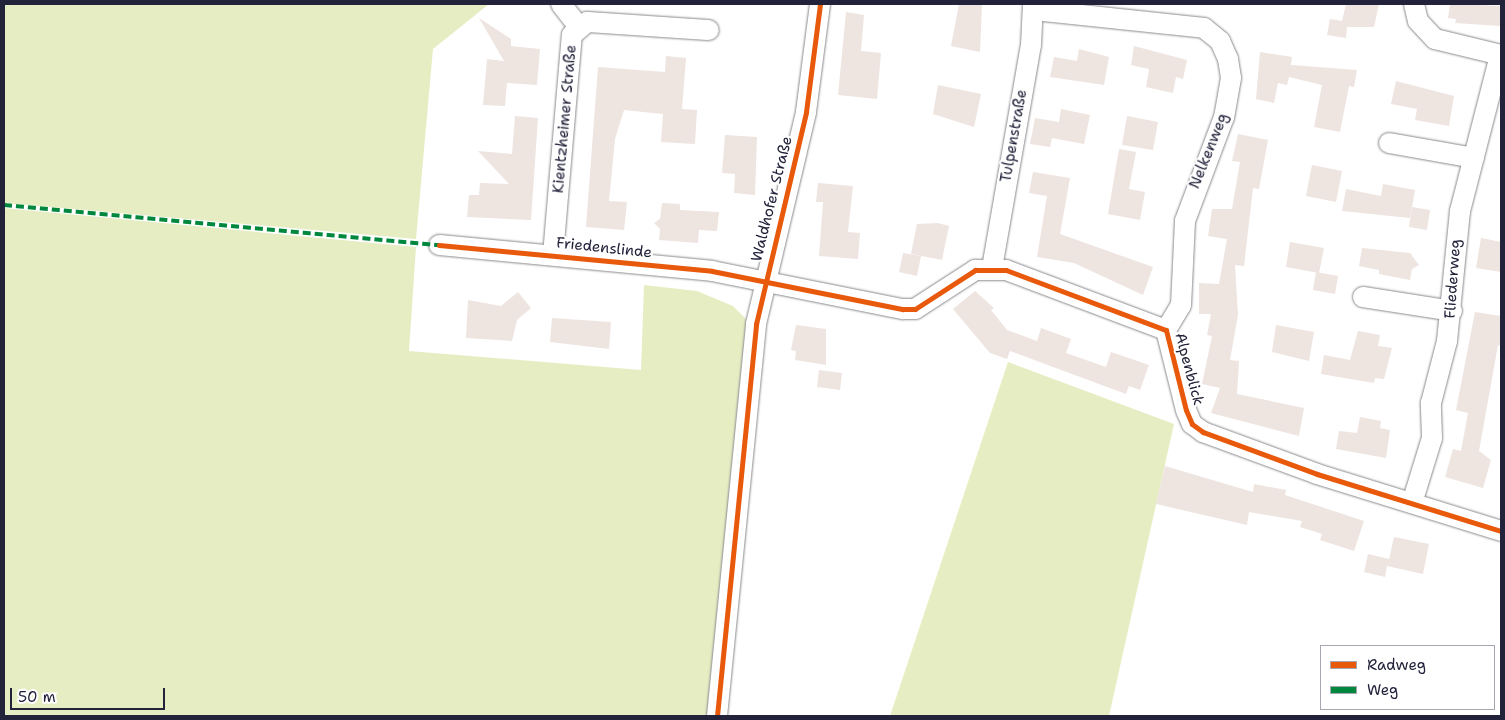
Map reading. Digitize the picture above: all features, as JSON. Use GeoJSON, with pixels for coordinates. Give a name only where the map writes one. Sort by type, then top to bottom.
{"type":"FeatureCollection","features":[{"type":"Feature","properties":{"kind":"street"},"geometry":{"type":"LineString","coordinates":[[561,4],[579,27]]}},
{"type":"Feature","properties":{"kind":"street","name":"Waldhofer Straße"},"geometry":{"type":"LineString","coordinates":[[717,716],[731,548],[756,324],[765,279],[806,112],[820,4]]}},
{"type":"Feature","properties":{"kind":"street"},"geometry":{"type":"LineString","coordinates":[[1414,4],[1418,21],[1434,40],[1500,55]]}},
{"type":"Feature","properties":{"kind":"street","name":"Tulpenstraße"},"geometry":{"type":"LineString","coordinates":[[992,268],[1034,7]]}},
{"type":"Feature","properties":{"kind":"street","name":"Nelkenweg"},"geometry":{"type":"LineString","coordinates":[[1034,7],[1204,28],[1220,41],[1228,59],[1231,78],[1224,118],[1184,221],[1181,305],[1166,330]]}},
{"type":"Feature","properties":{"kind":"street","name":"Kientzheimer Straße"},"geometry":{"type":"LineString","coordinates":[[553,255],[569,46],[579,27],[598,22],[710,30]]}},
{"type":"Feature","properties":{"kind":"street","name":"Fliederweg"},"geometry":{"type":"LineString","coordinates":[[1412,503],[1429,451],[1434,385],[1452,312],[1456,229],[1500,55]]}},
{"type":"Feature","properties":{"kind":"street"},"geometry":{"type":"LineString","coordinates":[[1389,143],[1474,158]]}},
{"type":"Feature","properties":{"kind":"street","name":"Friedenslinde"},"geometry":{"type":"LineString","coordinates":[[439,245],[553,255],[765,279]]}},
{"type":"Feature","properties":{"kind":"street"},"geometry":{"type":"LineString","coordinates":[[765,279],[892,308],[914,309],[964,274],[992,268]]}},
{"type":"Feature","properties":{"kind":"street","name":"Alpenblick"},"geometry":{"type":"LineString","coordinates":[[992,268],[1166,330],[1186,410],[1192,424],[1203,432],[1501,531]]}},
{"type":"Feature","properties":{"kind":"street"},"geometry":{"type":"LineString","coordinates":[[1363,297],[1452,312]]}},
{"type":"Feature","properties":{"kind":"green space"},"geometry":{"type":"Polygon","coordinates":[[[4,4],[489,4],[433,49],[416,239],[4,203],[4,4]]]}},
{"type":"Feature","properties":{"kind":"green space"},"geometry":{"type":"Polygon","coordinates":[[[4,208],[416,247],[409,351],[641,370],[644,285],[697,291],[733,306],[747,320],[708,716],[4,716],[4,208]]]}},
{"type":"Feature","properties":{"kind":"green space"},"geometry":{"type":"Polygon","coordinates":[[[1008,362],[1174,424],[1109,716],[890,716],[1008,362]]]}},
{"type":"Feature","properties":{"kind":"building"},"geometry":{"type":"Polygon","coordinates":[[[959,4],[982,4],[980,52],[951,46],[959,4]]]}},
{"type":"Feature","properties":{"kind":"building"},"geometry":{"type":"Polygon","coordinates":[[[1346,4],[1379,4],[1374,27],[1347,27],[1346,38],[1327,35],[1330,19],[1342,21],[1346,4]]]}},
{"type":"Feature","properties":{"kind":"building"},"geometry":{"type":"Polygon","coordinates":[[[1450,4],[1501,6],[1501,26],[1455,23],[1456,19],[1448,18],[1450,4]]]}},
{"type":"Feature","properties":{"kind":"building"},"geometry":{"type":"Polygon","coordinates":[[[846,12],[864,15],[861,51],[881,53],[877,99],[838,95],[846,12]]]}},
{"type":"Feature","properties":{"kind":"building"},"geometry":{"type":"Polygon","coordinates":[[[479,18],[511,39],[511,46],[540,49],[537,85],[507,83],[505,106],[483,105],[487,59],[504,61],[479,18]]]}},
{"type":"Feature","properties":{"kind":"building"},"geometry":{"type":"Polygon","coordinates":[[[1134,46],[1187,60],[1183,79],[1176,77],[1173,93],[1146,87],[1149,69],[1131,65],[1134,46]]]}},
{"type":"Feature","properties":{"kind":"building"},"geometry":{"type":"Polygon","coordinates":[[[1079,49],[1109,57],[1104,85],[1050,77],[1054,57],[1077,61],[1079,49]]]}},
{"type":"Feature","properties":{"kind":"building"},"geometry":{"type":"Polygon","coordinates":[[[1260,52],[1292,57],[1291,65],[1357,70],[1354,87],[1349,86],[1340,132],[1314,127],[1322,85],[1289,77],[1287,85],[1278,83],[1274,103],[1256,99],[1260,52]]]}},
{"type":"Feature","properties":{"kind":"building"},"geometry":{"type":"Polygon","coordinates":[[[666,56],[686,58],[682,109],[697,110],[695,144],[661,142],[663,114],[624,110],[615,139],[609,201],[627,202],[624,230],[586,227],[598,67],[665,72],[666,56]]]}},
{"type":"Feature","properties":{"kind":"building"},"geometry":{"type":"Polygon","coordinates":[[[1396,81],[1454,96],[1449,126],[1415,120],[1417,109],[1391,104],[1396,81]]]}},
{"type":"Feature","properties":{"kind":"building"},"geometry":{"type":"Polygon","coordinates":[[[938,85],[981,94],[974,127],[933,114],[938,85]]]}},
{"type":"Feature","properties":{"kind":"building"},"geometry":{"type":"Polygon","coordinates":[[[1061,109],[1090,115],[1084,144],[1052,138],[1050,147],[1030,144],[1035,118],[1059,122],[1061,109]]]}},
{"type":"Feature","properties":{"kind":"building"},"geometry":{"type":"Polygon","coordinates":[[[515,116],[538,118],[531,220],[467,217],[469,195],[479,195],[480,183],[509,184],[478,151],[512,154],[515,116]]]}},
{"type":"Feature","properties":{"kind":"building"},"geometry":{"type":"Polygon","coordinates":[[[1127,116],[1158,122],[1153,150],[1122,145],[1127,116]]]}},
{"type":"Feature","properties":{"kind":"building"},"geometry":{"type":"Polygon","coordinates":[[[1238,134],[1268,140],[1259,189],[1253,188],[1244,266],[1235,265],[1238,315],[1230,360],[1239,361],[1237,394],[1304,408],[1299,436],[1211,413],[1220,388],[1202,384],[1212,336],[1207,335],[1211,314],[1199,314],[1199,283],[1219,284],[1227,239],[1208,236],[1212,209],[1232,209],[1240,162],[1232,161],[1238,134]]]}},
{"type":"Feature","properties":{"kind":"building"},"geometry":{"type":"Polygon","coordinates":[[[725,135],[757,137],[755,195],[734,193],[735,174],[722,173],[725,135]]]}},
{"type":"Feature","properties":{"kind":"building"},"geometry":{"type":"Polygon","coordinates":[[[1119,149],[1136,152],[1129,189],[1145,192],[1140,220],[1108,214],[1119,149]]]}},
{"type":"Feature","properties":{"kind":"building"},"geometry":{"type":"Polygon","coordinates":[[[1312,165],[1342,171],[1336,202],[1306,196],[1312,165]]]}},
{"type":"Feature","properties":{"kind":"building"},"geometry":{"type":"Polygon","coordinates":[[[1033,172],[1070,178],[1060,234],[1153,267],[1143,295],[1074,263],[1037,257],[1047,196],[1029,193],[1033,172]]]}},
{"type":"Feature","properties":{"kind":"building"},"geometry":{"type":"Polygon","coordinates":[[[818,183],[853,186],[848,232],[860,233],[858,259],[819,256],[823,202],[816,202],[818,183]]]}},
{"type":"Feature","properties":{"kind":"building"},"geometry":{"type":"Polygon","coordinates":[[[1383,184],[1415,190],[1410,218],[1342,211],[1346,189],[1381,196],[1383,184]]]}},
{"type":"Feature","properties":{"kind":"building"},"geometry":{"type":"Polygon","coordinates":[[[662,203],[680,204],[680,210],[719,212],[717,231],[699,230],[698,243],[659,240],[660,229],[654,223],[660,219],[662,203]]]}},
{"type":"Feature","properties":{"kind":"building"},"geometry":{"type":"Polygon","coordinates":[[[1412,207],[1430,210],[1427,230],[1409,227],[1412,207]]]}},
{"type":"Feature","properties":{"kind":"building"},"geometry":{"type":"Polygon","coordinates":[[[938,223],[949,226],[942,260],[911,254],[917,224],[938,223]]]}},
{"type":"Feature","properties":{"kind":"building"},"geometry":{"type":"Polygon","coordinates":[[[1481,238],[1501,242],[1501,272],[1476,268],[1481,238]]]}},
{"type":"Feature","properties":{"kind":"building"},"geometry":{"type":"Polygon","coordinates":[[[1290,242],[1324,248],[1319,273],[1286,267],[1290,242]]]}},
{"type":"Feature","properties":{"kind":"building"},"geometry":{"type":"Polygon","coordinates":[[[1362,248],[1410,253],[1419,265],[1412,269],[1410,280],[1379,274],[1379,270],[1359,266],[1362,248]]]}},
{"type":"Feature","properties":{"kind":"building"},"geometry":{"type":"Polygon","coordinates":[[[903,253],[921,256],[917,276],[899,272],[903,253]]]}},
{"type":"Feature","properties":{"kind":"building"},"geometry":{"type":"Polygon","coordinates":[[[1316,272],[1338,276],[1335,294],[1313,290],[1316,272]]]}},
{"type":"Feature","properties":{"kind":"building"},"geometry":{"type":"Polygon","coordinates":[[[975,291],[994,308],[991,310],[1007,330],[1037,341],[1041,328],[1071,339],[1066,353],[1106,367],[1111,352],[1149,365],[1140,390],[1129,386],[1126,394],[1010,351],[1007,359],[990,353],[953,309],[975,291]]]}},
{"type":"Feature","properties":{"kind":"building"},"geometry":{"type":"Polygon","coordinates":[[[518,292],[531,308],[517,320],[512,341],[466,338],[468,300],[501,306],[518,292]]]}},
{"type":"Feature","properties":{"kind":"building"},"geometry":{"type":"Polygon","coordinates":[[[1475,312],[1501,316],[1501,346],[1498,345],[1479,451],[1491,460],[1483,488],[1445,477],[1453,449],[1461,451],[1468,413],[1456,410],[1475,312]]]}},
{"type":"Feature","properties":{"kind":"building"},"geometry":{"type":"Polygon","coordinates":[[[552,318],[611,322],[609,349],[550,342],[552,318]]]}},
{"type":"Feature","properties":{"kind":"building"},"geometry":{"type":"Polygon","coordinates":[[[796,325],[826,329],[826,365],[795,360],[796,351],[791,350],[796,325]]]}},
{"type":"Feature","properties":{"kind":"building"},"geometry":{"type":"Polygon","coordinates":[[[1276,325],[1314,332],[1309,361],[1272,352],[1276,325]]]}},
{"type":"Feature","properties":{"kind":"building"},"geometry":{"type":"Polygon","coordinates":[[[1358,331],[1380,335],[1378,346],[1392,348],[1384,379],[1375,378],[1374,383],[1321,374],[1324,355],[1350,360],[1358,331]]]}},
{"type":"Feature","properties":{"kind":"building"},"geometry":{"type":"Polygon","coordinates":[[[819,370],[842,373],[840,390],[817,387],[819,370]]]}},
{"type":"Feature","properties":{"kind":"building"},"geometry":{"type":"Polygon","coordinates":[[[1360,417],[1381,421],[1380,428],[1390,430],[1386,458],[1336,449],[1339,431],[1357,433],[1360,417]]]}},
{"type":"Feature","properties":{"kind":"building"},"geometry":{"type":"Polygon","coordinates":[[[1165,466],[1253,492],[1254,484],[1286,490],[1285,495],[1364,521],[1354,551],[1320,540],[1322,534],[1300,527],[1302,521],[1249,512],[1247,525],[1156,504],[1165,466]]]}},
{"type":"Feature","properties":{"kind":"building"},"geometry":{"type":"Polygon","coordinates":[[[1394,537],[1429,544],[1423,574],[1387,566],[1385,577],[1364,572],[1368,554],[1389,559],[1388,564],[1394,537]]]}},
{"type":"Feature","properties":{"kind":"marked path"},"geometry":{"type":"LineString","coordinates":[[4,205],[439,245]]}},
{"type":"Feature","properties":{"kind":"cycle path"},"geometry":{"type":"LineString","coordinates":[[717,716],[756,324],[806,112],[820,4]]}},
{"type":"Feature","properties":{"kind":"cycle path"},"geometry":{"type":"LineString","coordinates":[[439,245],[712,271],[903,309],[915,309],[975,270],[1006,270],[1166,330],[1186,410],[1192,424],[1203,432],[1317,474],[1501,531]]}}]}
